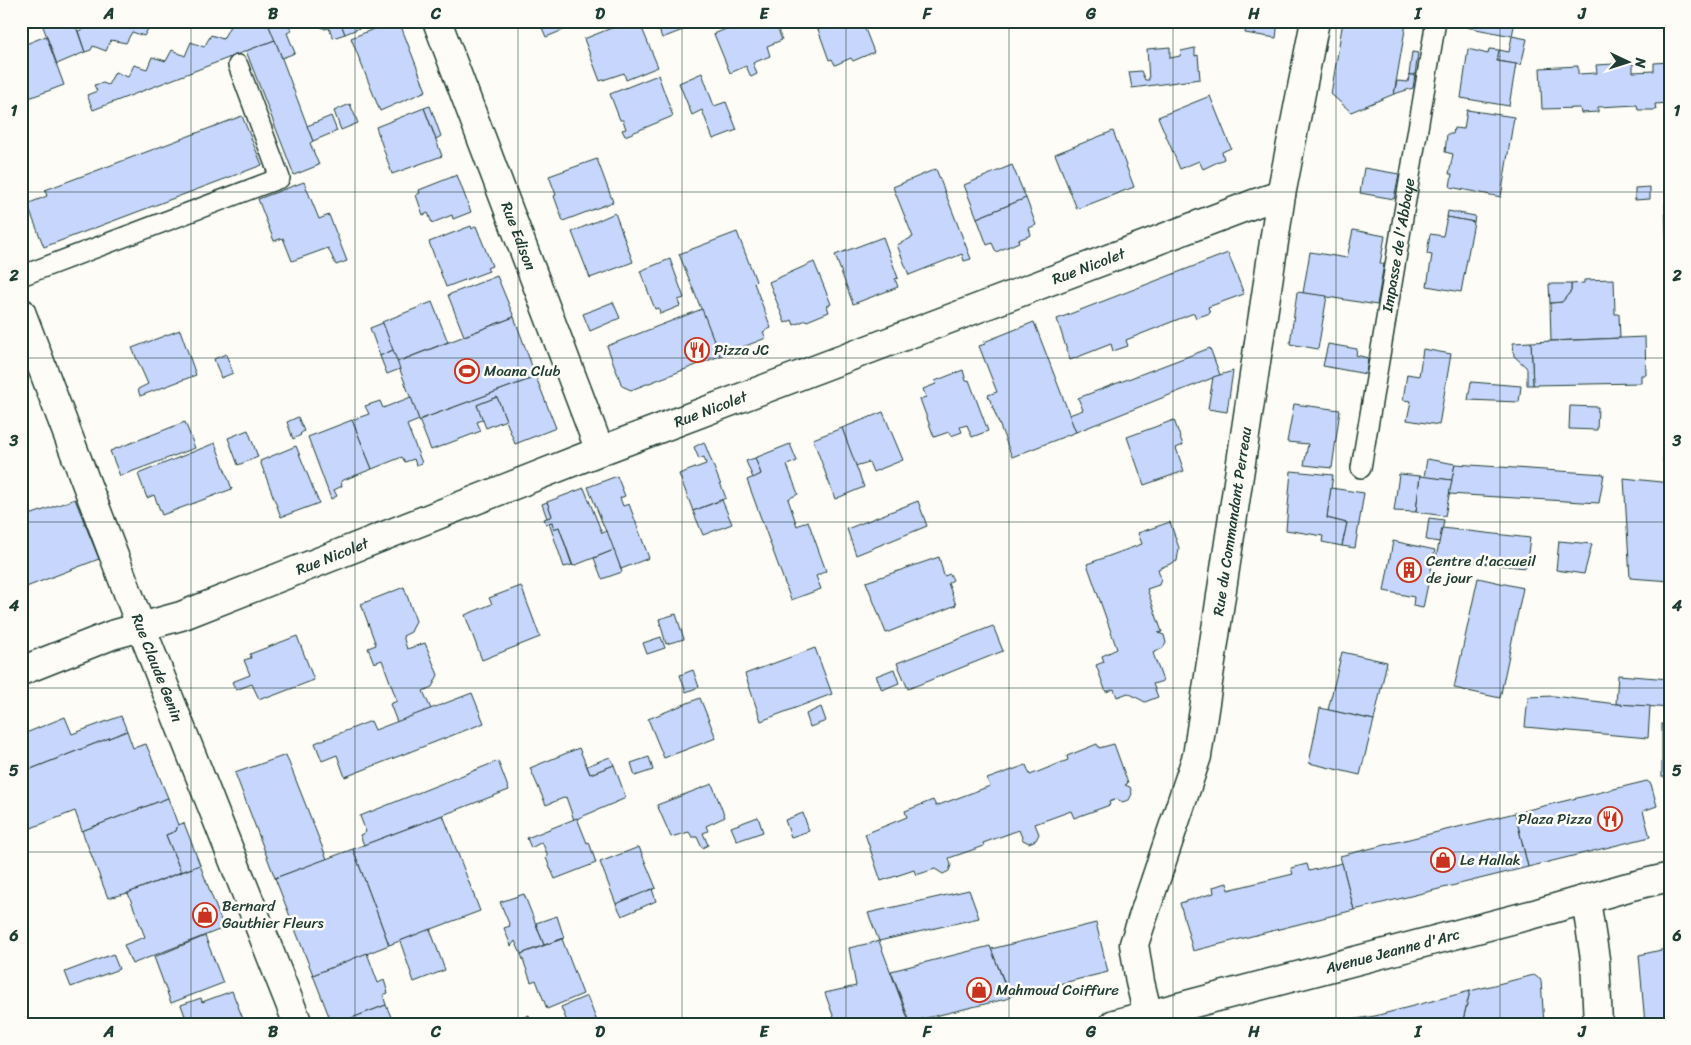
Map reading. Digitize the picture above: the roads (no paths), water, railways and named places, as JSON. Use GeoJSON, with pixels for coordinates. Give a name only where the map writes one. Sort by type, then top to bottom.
{"type":"FeatureCollection","features":[{"type":"Feature","properties":{"kind":"street","name":"Rue Edison"},"geometry":{"type":"LineString","coordinates":[[437,21],[600,451]]}},
{"type":"Feature","properties":{"kind":"street","name":"Rue du Commandant Perreau"},"geometry":{"type":"LineString","coordinates":[[1148,1014],[1140,982],[1134,944],[1197,756],[1281,195],[1315,21]]}},
{"type":"Feature","properties":{"kind":"street","name":"Rue Nicolet"},"geometry":{"type":"LineString","coordinates":[[21,671],[112,635],[190,613],[600,451],[1281,195]]}},
{"type":"Feature","properties":{"kind":"street","name":"Rue Claude Genin"},"geometry":{"type":"LineString","coordinates":[[21,312],[141,627],[298,1024]]}},
{"type":"Feature","properties":{"kind":"street","name":"Avenue Jeanne d'Arc"},"geometry":{"type":"LineString","coordinates":[[1114,1024],[1670,877]]}},
{"type":"Feature","properties":{"kind":"street"},"geometry":{"type":"LineString","coordinates":[[1586,900],[1595,959],[1598,1024]]}},
{"type":"Feature","properties":{"kind":"lane","name":"Impasse de l'Abbaye"},"geometry":{"type":"LineString","coordinates":[[1361,468],[1436,21]]}},
{"type":"Feature","properties":{"kind":"lane"},"geometry":{"type":"LineString","coordinates":[[21,276],[280,178],[238,64]]}},
{"type":"Feature","properties":{"kind":"place","name":"Pizza JC"},"geometry":{"type":"Point","coordinates":[697,350]}},
{"type":"Feature","properties":{"kind":"place","name":"Moana Club"},"geometry":{"type":"Point","coordinates":[467,371]}},
{"type":"Feature","properties":{"kind":"place","name":"Centre d'accueil de jour"},"geometry":{"type":"Point","coordinates":[1409,570]}},
{"type":"Feature","properties":{"kind":"place","name":"Plaza Pizza"},"geometry":{"type":"Point","coordinates":[1610,819]}},
{"type":"Feature","properties":{"kind":"place","name":"Le Hallak"},"geometry":{"type":"Point","coordinates":[1443,860]}},
{"type":"Feature","properties":{"kind":"place","name":"Bernard Gauthier Fleurs"},"geometry":{"type":"Point","coordinates":[205,915]}},
{"type":"Feature","properties":{"kind":"place","name":"Mahmoud Coiffure"},"geometry":{"type":"Point","coordinates":[979,990]}}]}
